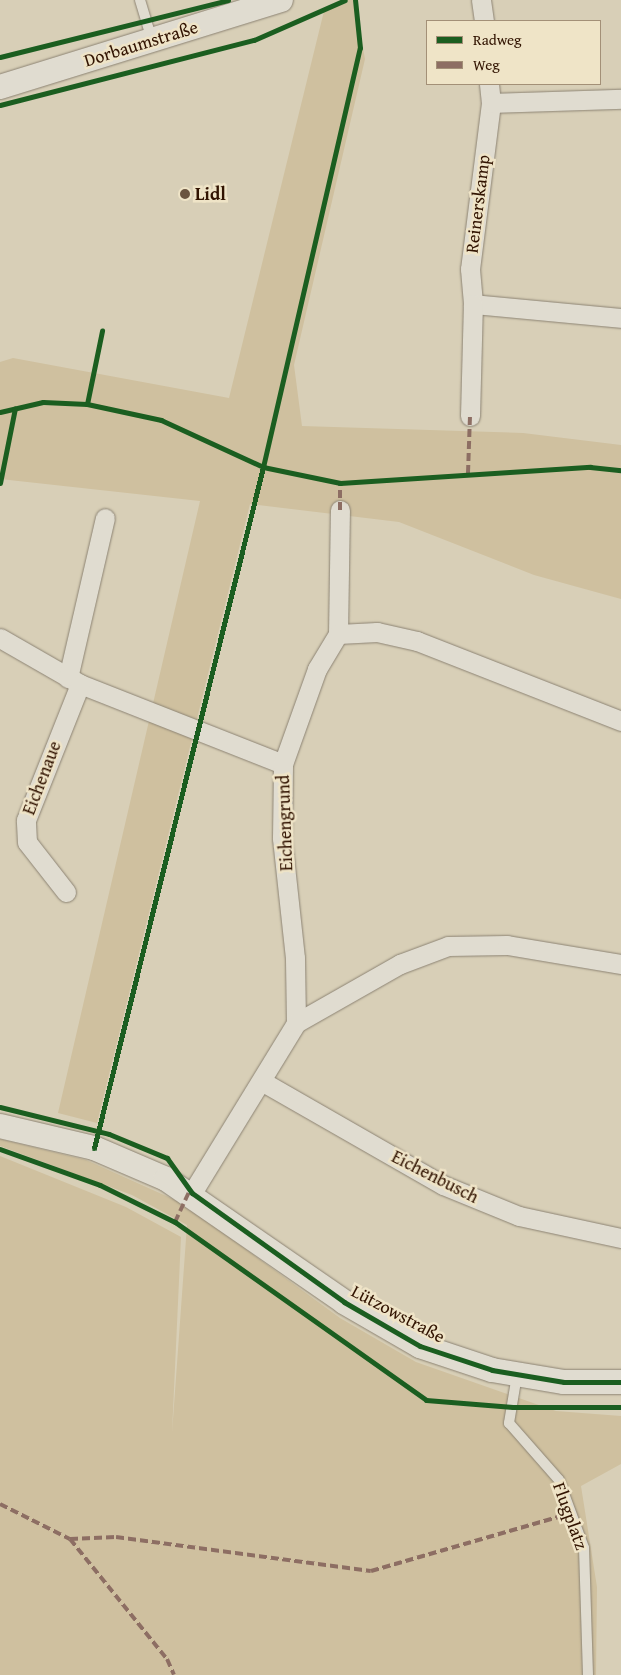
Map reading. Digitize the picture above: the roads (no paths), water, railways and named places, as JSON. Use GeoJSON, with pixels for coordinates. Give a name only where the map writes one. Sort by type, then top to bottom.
{"type":"FeatureCollection","features":[{"type":"Feature","properties":{"kind":"street","name":"Dorbaumstraße"},"geometry":{"type":"LineString","coordinates":[[0,86],[281,0]]}},
{"type":"Feature","properties":{"kind":"street"},"geometry":{"type":"LineString","coordinates":[[481,0],[484,20]]}},
{"type":"Feature","properties":{"kind":"street","name":"Reinerskamp"},"geometry":{"type":"LineString","coordinates":[[470,416],[473,304],[470,269],[491,103],[489,85]]}},
{"type":"Feature","properties":{"kind":"street"},"geometry":{"type":"LineString","coordinates":[[491,103],[621,99]]}},
{"type":"Feature","properties":{"kind":"street"},"geometry":{"type":"LineString","coordinates":[[473,304],[621,318]]}},
{"type":"Feature","properties":{"kind":"street","name":"Eichengrund"},"geometry":{"type":"LineString","coordinates":[[296,1023],[295,958],[282,838],[283,764],[318,669],[338,634],[340,510]]}},
{"type":"Feature","properties":{"kind":"street","name":"Eichenaue"},"geometry":{"type":"LineString","coordinates":[[66,892],[27,842],[26,820],[74,681],[105,518]]}},
{"type":"Feature","properties":{"kind":"street"},"geometry":{"type":"LineString","coordinates":[[338,634],[377,632],[417,641],[621,722]]}},
{"type":"Feature","properties":{"kind":"street"},"geometry":{"type":"LineString","coordinates":[[0,638],[74,681],[283,764]]}},
{"type":"Feature","properties":{"kind":"street"},"geometry":{"type":"LineString","coordinates":[[192,1193],[263,1082],[296,1023],[400,964],[448,946],[507,945],[621,964]]}},
{"type":"Feature","properties":{"kind":"street","name":"Eichenbusch"},"geometry":{"type":"LineString","coordinates":[[263,1082],[443,1185],[519,1216],[621,1238]]}},
{"type":"Feature","properties":{"kind":"street","name":"Lützowstraße"},"geometry":{"type":"LineString","coordinates":[[0,1126],[94,1148],[192,1193],[381,1325],[459,1360],[517,1375],[621,1382]]}},
{"type":"Feature","properties":{"kind":"lane"},"geometry":{"type":"LineString","coordinates":[[140,0],[152,41]]}},
{"type":"Feature","properties":{"kind":"lane","name":"Flugplatz"},"geometry":{"type":"LineString","coordinates":[[517,1375],[509,1423],[559,1480],[584,1548],[588,1675]]}},
{"type":"Feature","properties":{"kind":"place","name":"Lidl"},"geometry":{"type":"Point","coordinates":[185,194]}}]}
